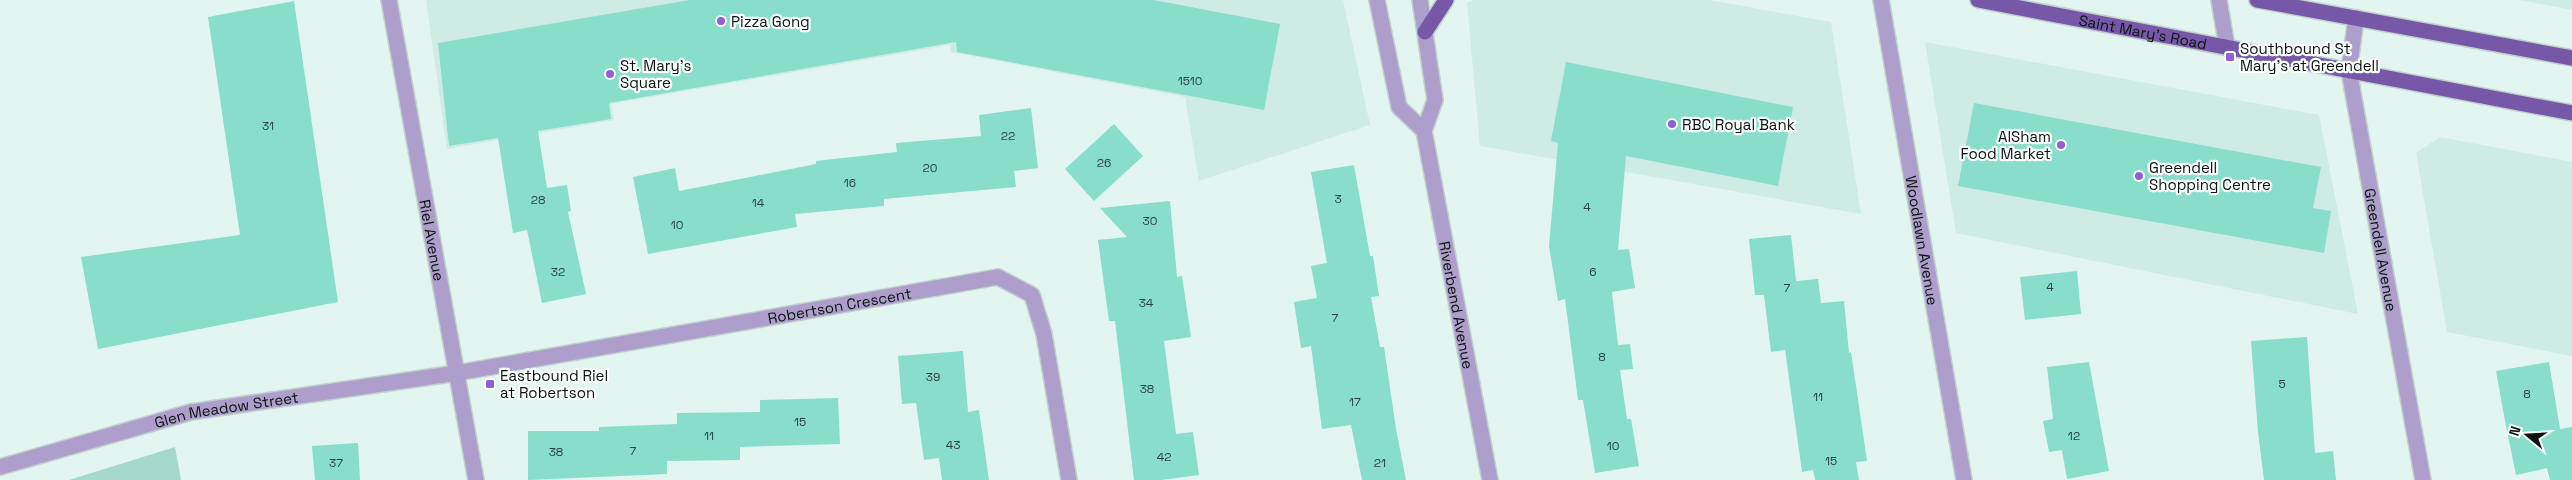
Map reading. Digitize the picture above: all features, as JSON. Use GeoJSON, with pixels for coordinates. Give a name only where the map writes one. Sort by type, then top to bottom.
{"type":"FeatureCollection","features":[{"type":"Feature","properties":{"kind":"main road"},"geometry":{"type":"LineString","coordinates":[[1425,32],[1446,0]]}},
{"type":"Feature","properties":{"kind":"main road","name":"Saint Mary’s Road"},"geometry":{"type":"LineString","coordinates":[[1978,0],[2572,113]]}},
{"type":"Feature","properties":{"kind":"main road"},"geometry":{"type":"LineString","coordinates":[[2257,0],[2572,58]]}},
{"type":"Feature","properties":{"kind":"street","name":"Riel Avenue"},"geometry":{"type":"LineString","coordinates":[[389,0],[476,480]]}},
{"type":"Feature","properties":{"kind":"street"},"geometry":{"type":"LineString","coordinates":[[1377,0],[1399,107],[1424,131]]}},
{"type":"Feature","properties":{"kind":"street","name":"Riverbend Avenue"},"geometry":{"type":"LineString","coordinates":[[1420,0],[1434,100],[1424,131],[1490,480]]}},
{"type":"Feature","properties":{"kind":"street","name":"Woodlawn Avenue"},"geometry":{"type":"LineString","coordinates":[[1881,0],[1964,480]]}},
{"type":"Feature","properties":{"kind":"street"},"geometry":{"type":"LineString","coordinates":[[2219,0],[2227,47]]}},
{"type":"Feature","properties":{"kind":"street","name":"Greendell Avenue"},"geometry":{"type":"LineString","coordinates":[[2356,18],[2349,71],[2423,480]]}},
{"type":"Feature","properties":{"kind":"street","name":"Robertson Crescent"},"geometry":{"type":"LineString","coordinates":[[457,373],[998,277],[1032,295],[1044,334],[1069,480]]}},
{"type":"Feature","properties":{"kind":"street","name":"Glen Meadow Street"},"geometry":{"type":"LineString","coordinates":[[0,468],[191,412],[457,373]]}},
{"type":"Feature","properties":{"kind":"shaded area"},"geometry":{"type":"Polygon","coordinates":[[[426,0],[1343,0],[1370,125],[1199,181],[1185,97],[951,52],[950,45],[611,104],[614,120],[447,149],[426,0]]]}},
{"type":"Feature","properties":{"kind":"shaded area"},"geometry":{"type":"Polygon","coordinates":[[[1473,0],[1709,0],[1831,22],[1861,214],[1480,146],[1467,3],[1473,0]]]}},
{"type":"Feature","properties":{"kind":"shaded area"},"geometry":{"type":"Polygon","coordinates":[[[2520,0],[2572,0],[2572,10],[2520,0]]]}},
{"type":"Feature","properties":{"kind":"shaded area"},"geometry":{"type":"Polygon","coordinates":[[[1925,42],[2319,115],[2358,314],[1956,233],[1925,42]]]}},
{"type":"Feature","properties":{"kind":"shaded area"},"geometry":{"type":"Polygon","coordinates":[[[2440,137],[2572,162],[2572,356],[2447,332],[2416,153],[2440,137]]]}},
{"type":"Feature","properties":{"kind":"green space"},"geometry":{"type":"Polygon","coordinates":[[[175,447],[181,480],[69,480],[175,447]]]}},
{"type":"Feature","properties":{"kind":"building"},"geometry":{"type":"Polygon","coordinates":[[[690,0],[1154,0],[1280,24],[1264,110],[957,52],[956,42],[609,103],[611,119],[538,131],[547,188],[567,185],[571,211],[568,212],[586,294],[542,303],[527,230],[513,233],[498,138],[449,146],[438,43],[690,0]]]}},
{"type":"Feature","properties":{"kind":"building"},"geometry":{"type":"Polygon","coordinates":[[[294,1],[338,302],[98,349],[81,257],[240,235],[208,17],[294,1]]]}},
{"type":"Feature","properties":{"kind":"building"},"geometry":{"type":"Polygon","coordinates":[[[1566,62],[1793,107],[1778,186],[1626,156],[1618,250],[1629,249],[1635,288],[1612,292],[1618,345],[1630,344],[1633,369],[1620,370],[1627,419],[1631,419],[1639,466],[1595,473],[1583,400],[1578,400],[1565,299],[1558,301],[1549,246],[1558,143],[1551,141],[1566,62]]]}},
{"type":"Feature","properties":{"kind":"building","name":"Greendell Shopping Centre"},"geometry":{"type":"Polygon","coordinates":[[[1974,103],[2321,167],[2313,208],[2331,211],[2324,253],[1958,186],[1974,103]]]}},
{"type":"Feature","properties":{"kind":"building"},"geometry":{"type":"Polygon","coordinates":[[[1031,108],[1038,168],[1014,171],[1016,187],[884,199],[884,206],[795,214],[797,227],[648,254],[633,177],[675,168],[679,191],[816,164],[816,161],[897,152],[896,143],[981,136],[979,115],[1031,108]]]}},
{"type":"Feature","properties":{"kind":"building"},"geometry":{"type":"Polygon","coordinates":[[[1114,124],[1143,156],[1094,201],[1065,169],[1114,124]]]}},
{"type":"Feature","properties":{"kind":"building"},"geometry":{"type":"Polygon","coordinates":[[[1354,165],[1370,256],[1373,256],[1379,296],[1371,297],[1380,347],[1384,347],[1396,429],[1406,480],[1362,480],[1351,425],[1322,429],[1311,346],[1301,348],[1294,302],[1317,298],[1311,266],[1327,263],[1311,172],[1354,165]]]}},
{"type":"Feature","properties":{"kind":"building"},"geometry":{"type":"Polygon","coordinates":[[[1170,201],[1177,277],[1182,276],[1191,337],[1164,341],[1176,434],[1193,432],[1199,475],[1161,480],[1134,480],[1115,321],[1109,321],[1098,240],[1127,237],[1100,208],[1170,201]]]}},
{"type":"Feature","properties":{"kind":"building"},"geometry":{"type":"Polygon","coordinates":[[[1791,235],[1796,281],[1818,279],[1821,303],[1844,301],[1849,353],[1851,352],[1867,461],[1856,462],[1859,480],[1815,480],[1813,470],[1802,472],[1785,350],[1771,352],[1764,295],[1755,295],[1749,239],[1791,235]]]}},
{"type":"Feature","properties":{"kind":"building"},"geometry":{"type":"Polygon","coordinates":[[[2077,271],[2081,314],[2025,320],[2020,277],[2077,271]]]}},
{"type":"Feature","properties":{"kind":"building"},"geometry":{"type":"Polygon","coordinates":[[[2307,337],[2315,453],[2333,451],[2336,480],[2264,480],[2258,432],[2251,341],[2307,337]]]}},
{"type":"Feature","properties":{"kind":"building"},"geometry":{"type":"Polygon","coordinates":[[[963,351],[968,412],[979,410],[989,480],[942,480],[939,458],[924,460],[916,403],[902,404],[898,356],[963,351]]]}},
{"type":"Feature","properties":{"kind":"building"},"geometry":{"type":"Polygon","coordinates":[[[2089,362],[2109,471],[2067,479],[2062,450],[2049,452],[2043,421],[2053,419],[2047,367],[2089,362]]]}},
{"type":"Feature","properties":{"kind":"building"},"geometry":{"type":"Polygon","coordinates":[[[2549,362],[2560,429],[2572,427],[2572,480],[2550,480],[2547,468],[2516,475],[2505,421],[2496,371],[2549,362]]]}},
{"type":"Feature","properties":{"kind":"building"},"geometry":{"type":"Polygon","coordinates":[[[838,398],[840,444],[740,447],[740,460],[667,461],[667,474],[528,480],[528,431],[599,431],[599,427],[677,424],[677,413],[760,412],[760,400],[838,398]]]}},
{"type":"Feature","properties":{"kind":"building"},"geometry":{"type":"Polygon","coordinates":[[[358,443],[360,480],[315,480],[312,446],[358,443]]]}},
{"type":"Feature","properties":{"kind":"place","name":"Pizza Gong"},"geometry":{"type":"Point","coordinates":[721,21]}},
{"type":"Feature","properties":{"kind":"place","name":"Southbound St Mary's at Greendell"},"geometry":{"type":"Point","coordinates":[2230,57]}},
{"type":"Feature","properties":{"kind":"place","name":"St. Mary's Square"},"geometry":{"type":"Point","coordinates":[610,74]}},
{"type":"Feature","properties":{"kind":"place","name":"RBC Royal Bank"},"geometry":{"type":"Point","coordinates":[1672,124]}},
{"type":"Feature","properties":{"kind":"place","name":"AlSham Food Market"},"geometry":{"type":"Point","coordinates":[2061,145]}},
{"type":"Feature","properties":{"kind":"place","name":"Greendell Shopping Centre"},"geometry":{"type":"Point","coordinates":[2139,176]}},
{"type":"Feature","properties":{"kind":"place","name":"Eastbound Riel at Robertson"},"geometry":{"type":"Point","coordinates":[490,384]}}]}
